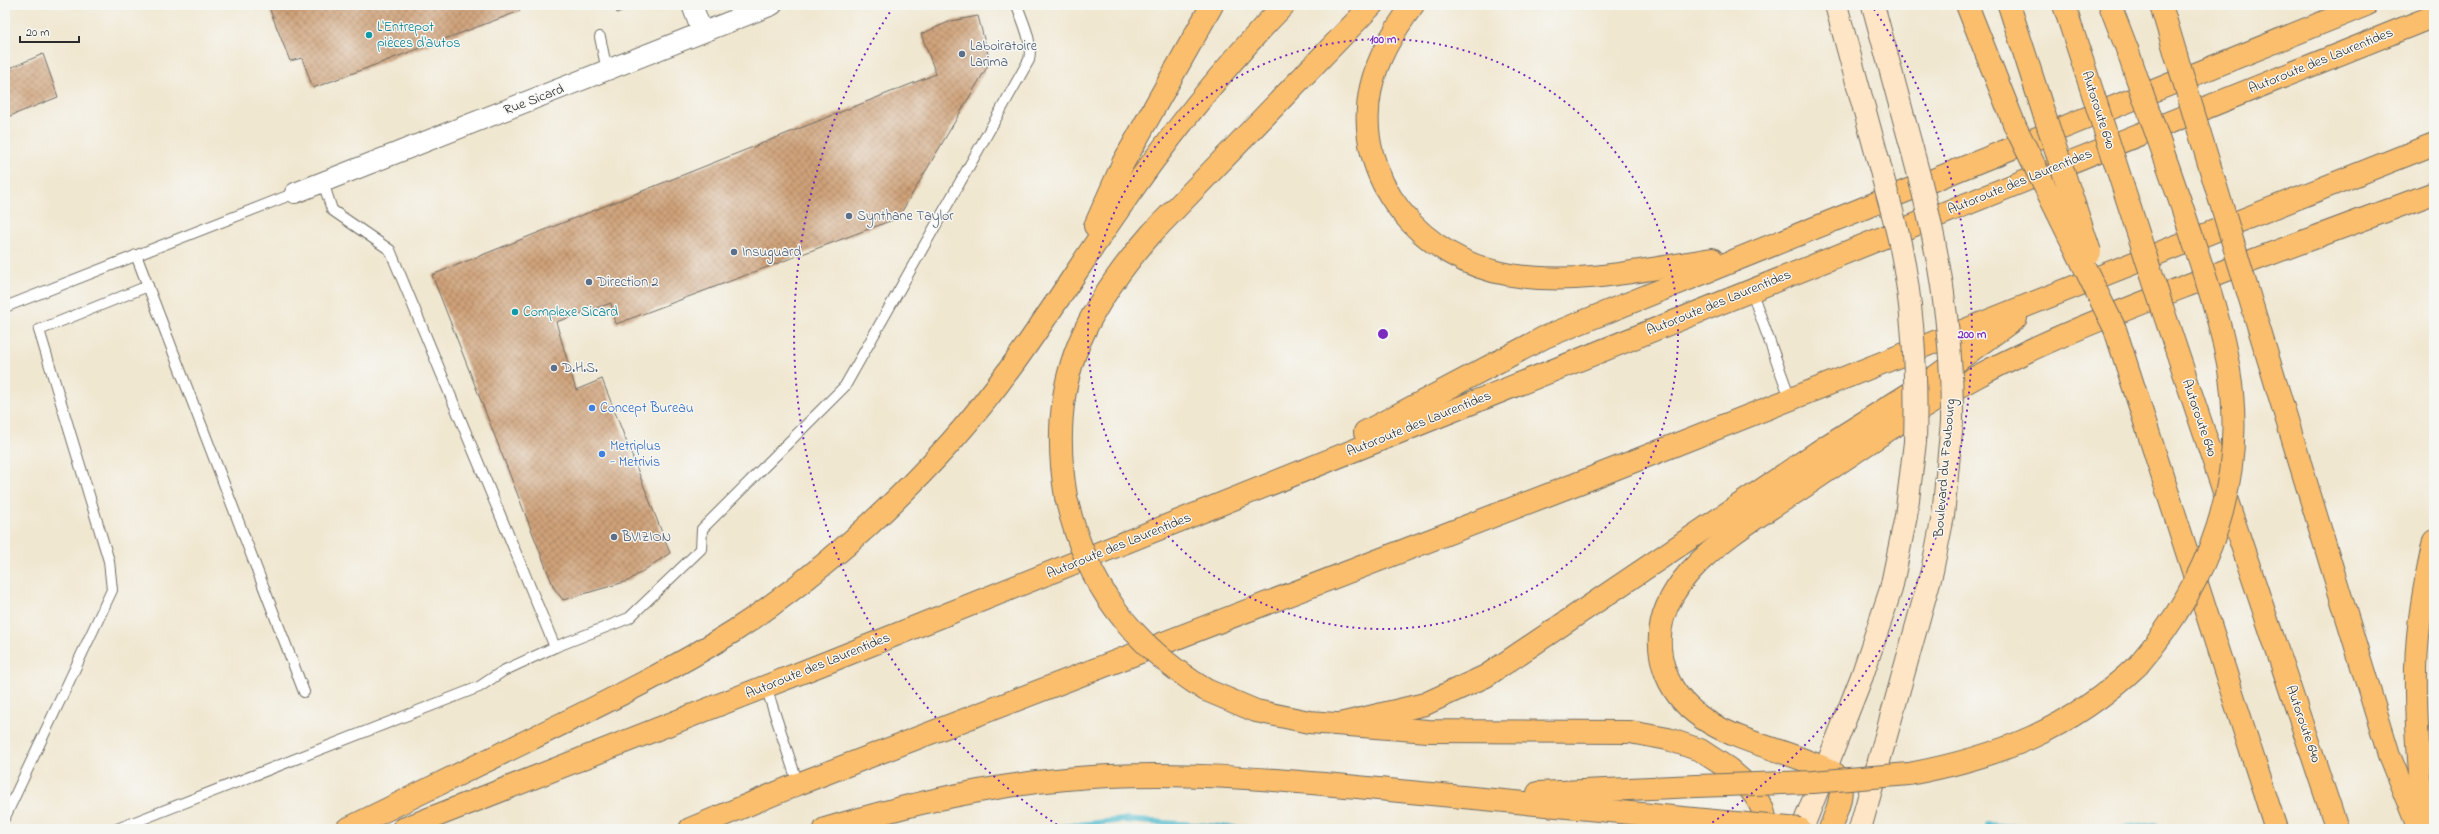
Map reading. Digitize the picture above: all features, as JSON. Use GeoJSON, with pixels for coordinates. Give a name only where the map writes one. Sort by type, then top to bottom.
{"type":"FeatureCollection","features":[{"type":"Feature","properties":{"kind":"highway"},"geometry":{"type":"LineString","coordinates":[[1072,280],[1123,163],[1212,5]]}},
{"type":"Feature","properties":{"kind":"highway"},"geometry":{"type":"LineString","coordinates":[[347,829],[600,706],[667,671],[737,629],[794,588],[863,530],[953,440],[1007,372],[1177,128],[1224,70],[1284,5]]}},
{"type":"Feature","properties":{"kind":"highway"},"geometry":{"type":"LineString","coordinates":[[1372,5],[1152,233],[1126,263],[1101,299],[1082,335],[1064,399],[1060,444],[1066,497],[1080,549],[1090,570],[1112,605],[1146,644],[1175,669],[1206,690],[1239,705],[1269,715],[1309,722],[1344,723],[1428,731],[1630,732],[1668,739],[1700,750],[1740,778],[1756,797],[1763,810],[1768,829]]}},
{"type":"Feature","properties":{"kind":"highway"},"geometry":{"type":"LineString","coordinates":[[1414,5],[1389,40],[1381,56],[1371,88],[1369,134],[1374,161],[1392,200],[1409,222],[1430,241],[1452,255],[1479,267],[1509,275],[1534,278],[1595,276],[1745,254]]}},
{"type":"Feature","properties":{"kind":"highway"},"geometry":{"type":"LineString","coordinates":[[1967,5],[2015,126],[2115,329]]}},
{"type":"Feature","properties":{"kind":"highway"},"geometry":{"type":"LineString","coordinates":[[2009,5],[2276,829]]}},
{"type":"Feature","properties":{"kind":"highway","name":"Autoroute 640"},"geometry":{"type":"LineString","coordinates":[[2064,5],[2163,310],[2337,829]]}},
{"type":"Feature","properties":{"kind":"highway"},"geometry":{"type":"LineString","coordinates":[[1464,797],[1813,782],[1909,774],[1986,756],[2051,729],[2103,696],[2138,665],[2176,617],[2209,554],[2222,511],[2231,467],[2234,417],[2229,370],[2212,299],[2127,49],[2110,5]]}},
{"type":"Feature","properties":{"kind":"highway"},"geometry":{"type":"LineString","coordinates":[[2161,5],[2389,755],[2418,829]]}},
{"type":"Feature","properties":{"kind":"highway"},"geometry":{"type":"LineString","coordinates":[[1261,488],[1546,337],[1745,254],[2366,5]]}},
{"type":"Feature","properties":{"kind":"highway","name":"Autoroute des Laurentides"},"geometry":{"type":"LineString","coordinates":[[403,829],[766,687],[2434,16]]}},
{"type":"Feature","properties":{"kind":"highway"},"geometry":{"type":"LineString","coordinates":[[690,829],[798,784],[1589,479],[1790,398],[2434,144]]}},
{"type":"Feature","properties":{"kind":"highway"},"geometry":{"type":"LineString","coordinates":[[1830,829],[1841,784],[1835,774],[1825,768],[1711,724],[1696,715],[1678,696],[1667,676],[1661,659],[1660,628],[1672,595],[1695,564],[1765,513],[1897,424],[1976,377],[2011,360],[2155,298],[2434,193]]}},
{"type":"Feature","properties":{"kind":"highway"},"geometry":{"type":"LineString","coordinates":[[1344,723],[1425,704],[1465,688],[1502,666],[1812,456],[1928,382],[2046,297]]}},
{"type":"Feature","properties":{"kind":"highway"},"geometry":{"type":"LineString","coordinates":[[2424,829],[2416,716],[2416,666],[2423,599],[2434,541]]}},
{"type":"Feature","properties":{"kind":"highway"},"geometry":{"type":"LineString","coordinates":[[825,829],[902,808],[988,789],[1046,781],[1179,774],[1273,780],[1801,829]]}},
{"type":"Feature","properties":{"kind":"street"},"geometry":{"type":"LineString","coordinates":[[692,5],[702,32]]}},
{"type":"Feature","properties":{"kind":"street","name":"Rue Sicard"},"geometry":{"type":"LineString","coordinates":[[295,193],[772,5]]}},
{"type":"Feature","properties":{"kind":"street"},"geometry":{"type":"LineString","coordinates":[[1801,829],[1862,676],[1892,589],[1906,516],[1915,442],[1916,385],[1909,301],[1900,247],[1836,5]]}},
{"type":"Feature","properties":{"kind":"street","name":"Boulevard du Faubourg"},"geometry":{"type":"LineString","coordinates":[[1860,829],[1932,571],[1943,516],[1952,422],[1950,358],[1944,286],[1931,223],[1873,5]]}},
{"type":"Feature","properties":{"kind":"lane"},"geometry":{"type":"LineString","coordinates":[[117,829],[479,687],[503,671],[555,647],[629,618],[701,549],[702,529],[845,386],[1029,60],[1031,50],[1029,40],[1016,5]]}},
{"type":"Feature","properties":{"kind":"lane"},"geometry":{"type":"LineString","coordinates":[[600,37],[607,71]]}},
{"type":"Feature","properties":{"kind":"lane"},"geometry":{"type":"LineString","coordinates":[[323,182],[332,210],[390,250],[555,647]]}},
{"type":"Feature","properties":{"kind":"lane"},"geometry":{"type":"LineString","coordinates":[[5,306],[295,193]]}},
{"type":"Feature","properties":{"kind":"lane"},"geometry":{"type":"LineString","coordinates":[[136,255],[304,692]]}},
{"type":"Feature","properties":{"kind":"lane"},"geometry":{"type":"LineString","coordinates":[[5,817],[112,590],[109,561],[39,330],[148,286]]}},
{"type":"Feature","properties":{"kind":"lane"},"geometry":{"type":"LineString","coordinates":[[1751,290],[1790,398]]}},
{"type":"Feature","properties":{"kind":"lane"},"geometry":{"type":"LineString","coordinates":[[766,687],[798,784]]}},
{"type":"Feature","properties":{"kind":"building","name":"L'Entrepot pièces d'autos"},"geometry":{"type":"Polygon","coordinates":[[[268,5],[518,5],[520,11],[313,88],[302,58],[290,61],[268,5]]]}},
{"type":"Feature","properties":{"kind":"building"},"geometry":{"type":"Polygon","coordinates":[[[614,5],[636,5],[617,13],[614,5]]]}},
{"type":"Feature","properties":{"kind":"building","name":"Complexe Sicard"},"geometry":{"type":"Polygon","coordinates":[[[978,16],[990,62],[898,218],[616,324],[611,303],[556,322],[576,390],[602,379],[670,553],[628,581],[563,600],[554,588],[432,275],[936,74],[921,34],[951,21],[978,16]]]}},
{"type":"Feature","properties":{"kind":"building"},"geometry":{"type":"Polygon","coordinates":[[[5,54],[10,68],[43,54],[58,97],[5,118],[5,54]]]}},
{"type":"Feature","properties":{"kind":"waterway"},"geometry":{"type":"LineString","coordinates":[[1042,829],[1124,820],[1249,829]]}},
{"type":"Feature","properties":{"kind":"waterway"},"geometry":{"type":"LineString","coordinates":[[1987,825],[2044,829]]}},
{"type":"Feature","properties":{"kind":"waterway"},"geometry":{"type":"LineString","coordinates":[[2123,829],[2155,825]]}},
{"type":"Feature","properties":{"kind":"place","name":"L'Entrepot pièces d'autos"},"geometry":{"type":"Point","coordinates":[369,35]}},
{"type":"Feature","properties":{"kind":"place","name":"Laboiratoire Larima"},"geometry":{"type":"Point","coordinates":[962,54]}},
{"type":"Feature","properties":{"kind":"place","name":"Synthane Taylor"},"geometry":{"type":"Point","coordinates":[849,216]}},
{"type":"Feature","properties":{"kind":"place","name":"Insuguard"},"geometry":{"type":"Point","coordinates":[734,252]}},
{"type":"Feature","properties":{"kind":"place","name":"Direction 2"},"geometry":{"type":"Point","coordinates":[589,282]}},
{"type":"Feature","properties":{"kind":"place","name":"Complexe Sicard"},"geometry":{"type":"Point","coordinates":[515,312]}},
{"type":"Feature","properties":{"kind":"place","name":"D.H.S."},"geometry":{"type":"Point","coordinates":[554,368]}},
{"type":"Feature","properties":{"kind":"place","name":"Concept Bureau"},"geometry":{"type":"Point","coordinates":[592,408]}},
{"type":"Feature","properties":{"kind":"place","name":"Metriplus - Metrivis"},"geometry":{"type":"Point","coordinates":[602,454]}},
{"type":"Feature","properties":{"kind":"place","name":"BVIZION"},"geometry":{"type":"Point","coordinates":[614,537]}}]}
